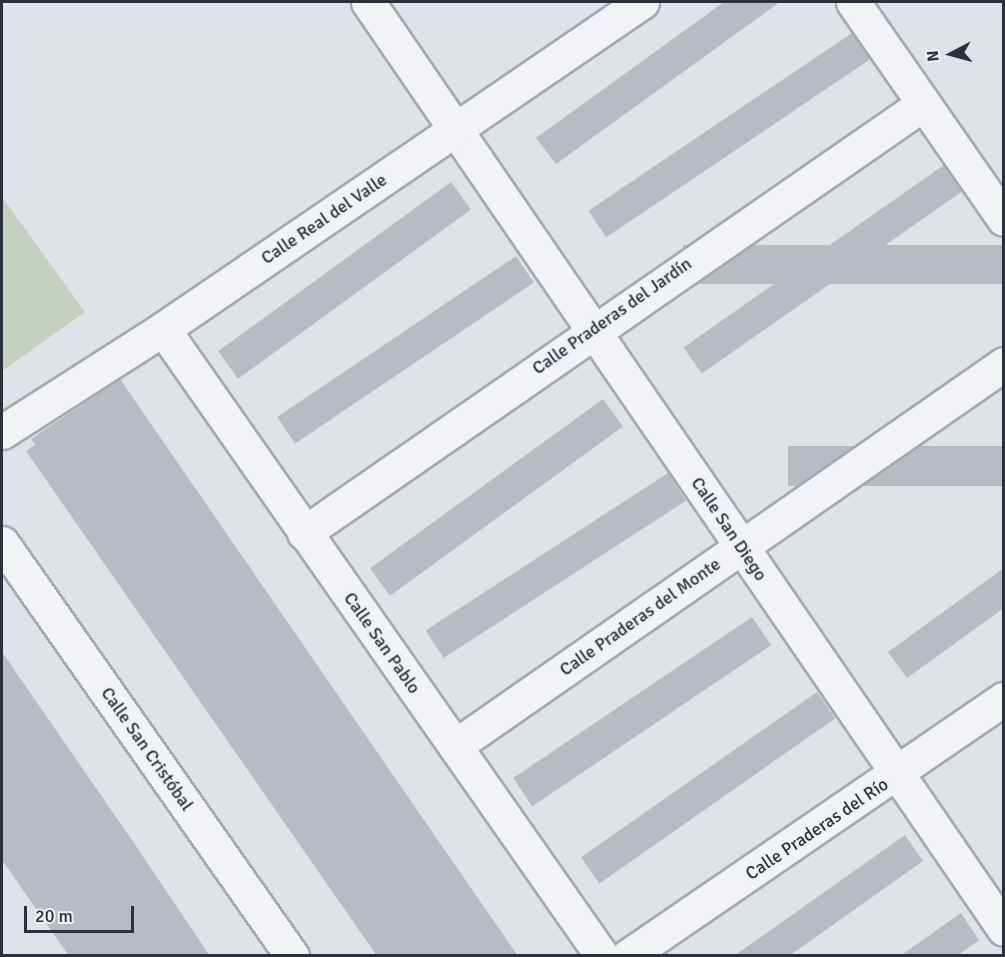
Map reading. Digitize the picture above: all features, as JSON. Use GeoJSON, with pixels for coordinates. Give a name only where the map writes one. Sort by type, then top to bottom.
{"type":"FeatureCollection","features":[{"type":"Feature","properties":{"kind":"street","name":"Calle San Diego"},"geometry":{"type":"LineString","coordinates":[[368,2],[896,776],[1004,929]]}},
{"type":"Feature","properties":{"kind":"street","name":"Calle Real del Valle"},"geometry":{"type":"LineString","coordinates":[[2,432],[163,329],[642,2]]}},
{"type":"Feature","properties":{"kind":"street"},"geometry":{"type":"LineString","coordinates":[[853,2],[1004,219]]}},
{"type":"Feature","properties":{"kind":"street","name":"Calle Praderas del Jardín"},"geometry":{"type":"LineString","coordinates":[[304,532],[592,330],[923,104]]}},
{"type":"Feature","properties":{"kind":"street","name":"Calle San Pablo"},"geometry":{"type":"LineString","coordinates":[[163,329],[602,956]]}},
{"type":"Feature","properties":{"kind":"street","name":"Calle Praderas del Monte"},"geometry":{"type":"LineString","coordinates":[[454,746],[1004,364]]}},
{"type":"Feature","properties":{"kind":"street","name":"Calle San Cristóbal"},"geometry":{"type":"LineString","coordinates":[[2,543],[292,956]]}},
{"type":"Feature","properties":{"kind":"street","name":"Calle Praderas del Río"},"geometry":{"type":"LineString","coordinates":[[628,956],[896,776],[1004,699]]}},
{"type":"Feature","properties":{"kind":"green space"},"geometry":{"type":"Polygon","coordinates":[[[2,197],[85,312],[2,371],[2,197]]]}},
{"type":"Feature","properties":{"kind":"building"},"geometry":{"type":"Polygon","coordinates":[[[724,2],[780,2],[556,164],[536,138],[724,2]]]}},
{"type":"Feature","properties":{"kind":"building"},"geometry":{"type":"Polygon","coordinates":[[[852,33],[870,60],[606,237],[588,211],[852,33]]]}},
{"type":"Feature","properties":{"kind":"building"},"geometry":{"type":"Polygon","coordinates":[[[944,165],[962,191],[702,374],[684,347],[944,165]]]}},
{"type":"Feature","properties":{"kind":"building"},"geometry":{"type":"Polygon","coordinates":[[[451,182],[471,210],[238,379],[218,351],[451,182]]]}},
{"type":"Feature","properties":{"kind":"building"},"geometry":{"type":"Polygon","coordinates":[[[683,245],[1004,245],[1004,284],[683,284],[683,245]]]}},
{"type":"Feature","properties":{"kind":"building"},"geometry":{"type":"Polygon","coordinates":[[[516,256],[534,283],[295,444],[277,417],[516,256]]]}},
{"type":"Feature","properties":{"kind":"building"},"geometry":{"type":"Polygon","coordinates":[[[120,379],[518,956],[377,956],[26,451],[35,445],[31,439],[120,379]]]}},
{"type":"Feature","properties":{"kind":"building"},"geometry":{"type":"Polygon","coordinates":[[[603,399],[623,427],[390,596],[370,568],[603,399]]]}},
{"type":"Feature","properties":{"kind":"building"},"geometry":{"type":"Polygon","coordinates":[[[788,446],[1004,446],[1004,486],[788,486],[788,446]]]}},
{"type":"Feature","properties":{"kind":"building"},"geometry":{"type":"Polygon","coordinates":[[[668,473],[686,501],[444,658],[426,630],[668,473]]]}},
{"type":"Feature","properties":{"kind":"building"},"geometry":{"type":"Polygon","coordinates":[[[1004,568],[1004,608],[907,678],[888,652],[1004,568]]]}},
{"type":"Feature","properties":{"kind":"building"},"geometry":{"type":"Polygon","coordinates":[[[752,617],[771,645],[532,806],[513,778],[752,617]]]}},
{"type":"Feature","properties":{"kind":"building"},"geometry":{"type":"Polygon","coordinates":[[[2,652],[210,956],[69,956],[2,860],[2,652]]]}},
{"type":"Feature","properties":{"kind":"building"},"geometry":{"type":"Polygon","coordinates":[[[817,692],[835,718],[599,883],[581,857],[817,692]]]}},
{"type":"Feature","properties":{"kind":"building"},"geometry":{"type":"Polygon","coordinates":[[[905,835],[923,861],[789,956],[734,956],[905,835]]]}},
{"type":"Feature","properties":{"kind":"building"},"geometry":{"type":"Polygon","coordinates":[[[961,913],[979,940],[957,956],[900,956],[961,913]]]}}]}
